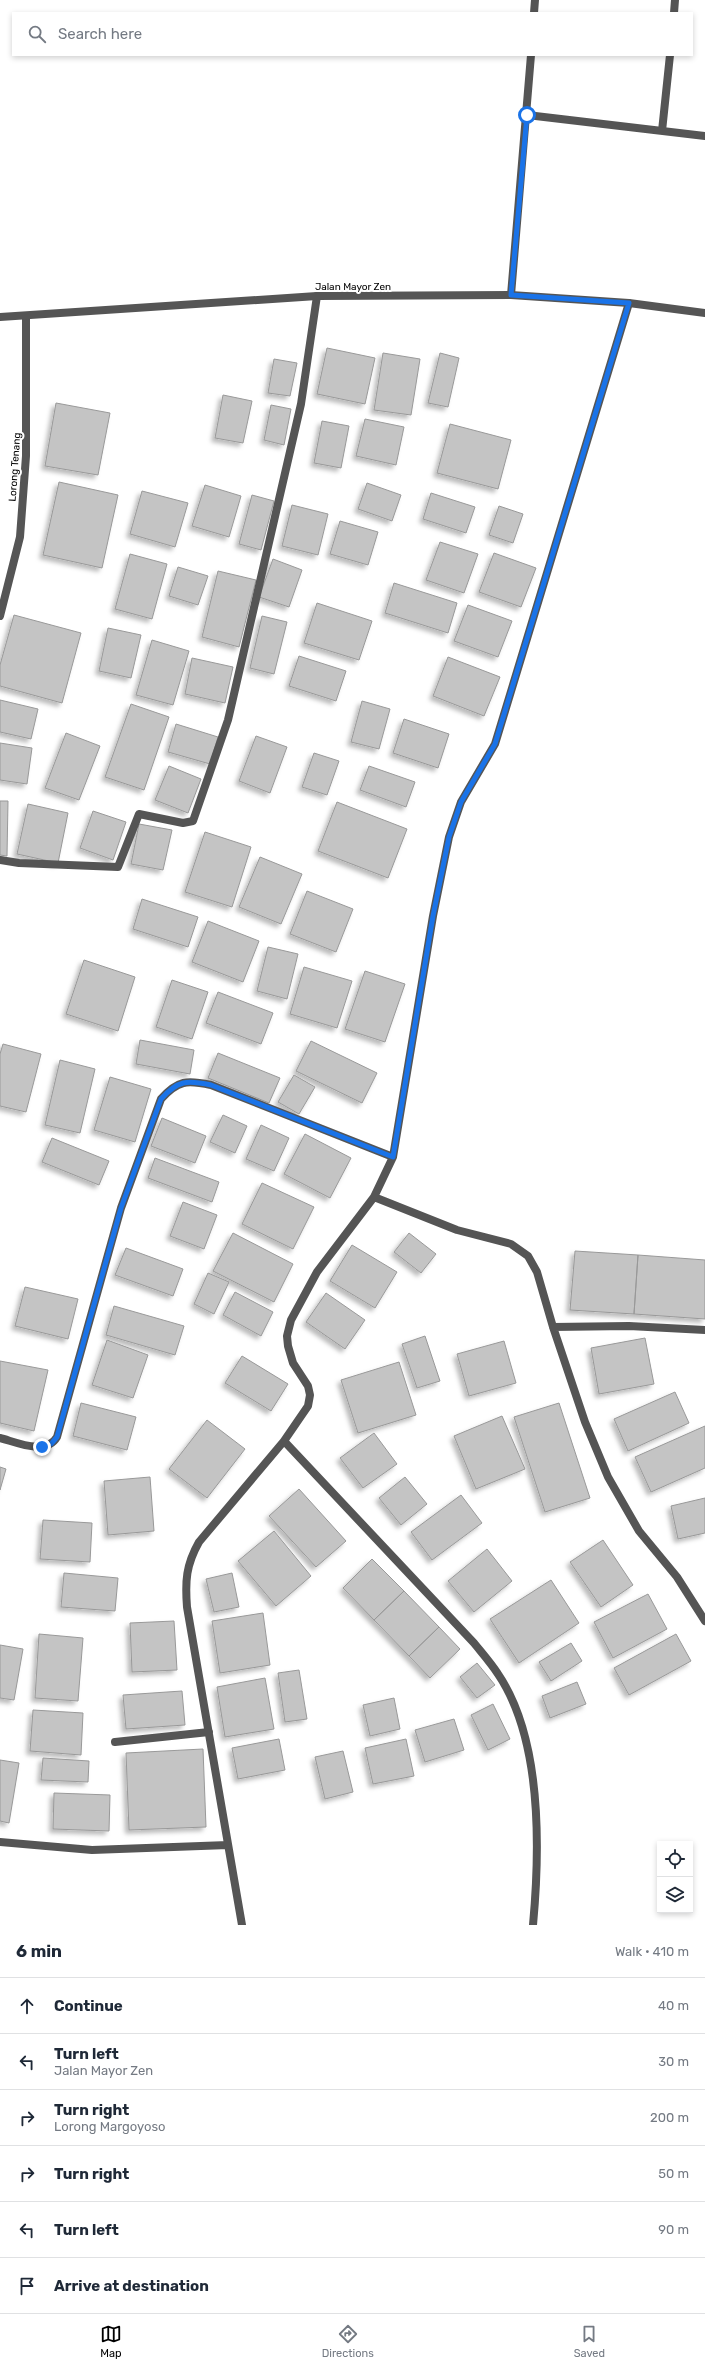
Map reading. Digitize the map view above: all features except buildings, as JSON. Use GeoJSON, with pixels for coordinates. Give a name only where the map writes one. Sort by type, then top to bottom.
{"type":"FeatureCollection","features":[{"type":"Feature","properties":{"kind":"street"},"geometry":{"type":"LineString","coordinates":[[534,12],[535,0]]}},
{"type":"Feature","properties":{"kind":"street"},"geometry":{"type":"LineString","coordinates":[[674,12],[675,0]]}},
{"type":"Feature","properties":{"kind":"street"},"geometry":{"type":"LineString","coordinates":[[511,295],[531,56]]}},
{"type":"Feature","properties":{"kind":"street"},"geometry":{"type":"LineString","coordinates":[[662,131],[670,56]]}},
{"type":"Feature","properties":{"kind":"street"},"geometry":{"type":"LineString","coordinates":[[527,115],[705,136]]}},
{"type":"Feature","properties":{"kind":"street","name":"Jalan Mayor Zen"},"geometry":{"type":"LineString","coordinates":[[0,317],[317,296],[511,295],[629,303],[705,313]]}},
{"type":"Feature","properties":{"kind":"street"},"geometry":{"type":"LineString","coordinates":[[0,860],[19,863],[118,867],[139,814],[183,823],[193,821],[228,720],[301,404],[317,296]]}},
{"type":"Feature","properties":{"kind":"street"},"geometry":{"type":"LineString","coordinates":[[242,1925],[187,1607],[186,1589],[188,1560],[198,1542],[284,1441],[308,1406],[310,1400],[308,1386],[293,1363],[288,1346],[287,1336],[291,1320],[316,1272],[374,1197],[393,1157],[433,916],[449,837],[461,802],[495,744],[629,303]]}},
{"type":"Feature","properties":{"kind":"street","name":"Lorong Tenang"},"geometry":{"type":"LineString","coordinates":[[0,616],[20,537],[26,456],[26,316]]}},
{"type":"Feature","properties":{"kind":"street"},"geometry":{"type":"LineString","coordinates":[[0,1438],[42,1447],[51,1444],[57,1437],[121,1208],[161,1099],[170,1089],[182,1082],[211,1085],[393,1157]]}},
{"type":"Feature","properties":{"kind":"street"},"geometry":{"type":"LineString","coordinates":[[374,1197],[457,1230],[511,1244],[528,1256],[537,1272],[553,1327],[585,1422],[608,1477],[639,1531],[677,1577],[705,1621]]}},
{"type":"Feature","properties":{"kind":"street"},"geometry":{"type":"LineString","coordinates":[[553,1327],[628,1326],[705,1330]]}},
{"type":"Feature","properties":{"kind":"street"},"geometry":{"type":"LineString","coordinates":[[284,1441],[474,1643],[499,1674],[515,1707],[524,1737],[533,1787],[538,1828],[537,1883],[533,1925]]}},
{"type":"Feature","properties":{"kind":"street"},"geometry":{"type":"LineString","coordinates":[[115,1742],[209,1732]]}},
{"type":"Feature","properties":{"kind":"street"},"geometry":{"type":"LineString","coordinates":[[0,1842],[92,1850],[228,1845]]}},
{"type":"Feature","properties":{"kind":"route"},"geometry":{"type":"LineString","coordinates":[[42,1447],[55,1442],[60,1430],[121,1208],[161,1099],[170,1089],[182,1082],[211,1085],[393,1157],[433,916],[449,837],[461,802],[495,744],[629,303],[511,295],[527,115]]}}]}
